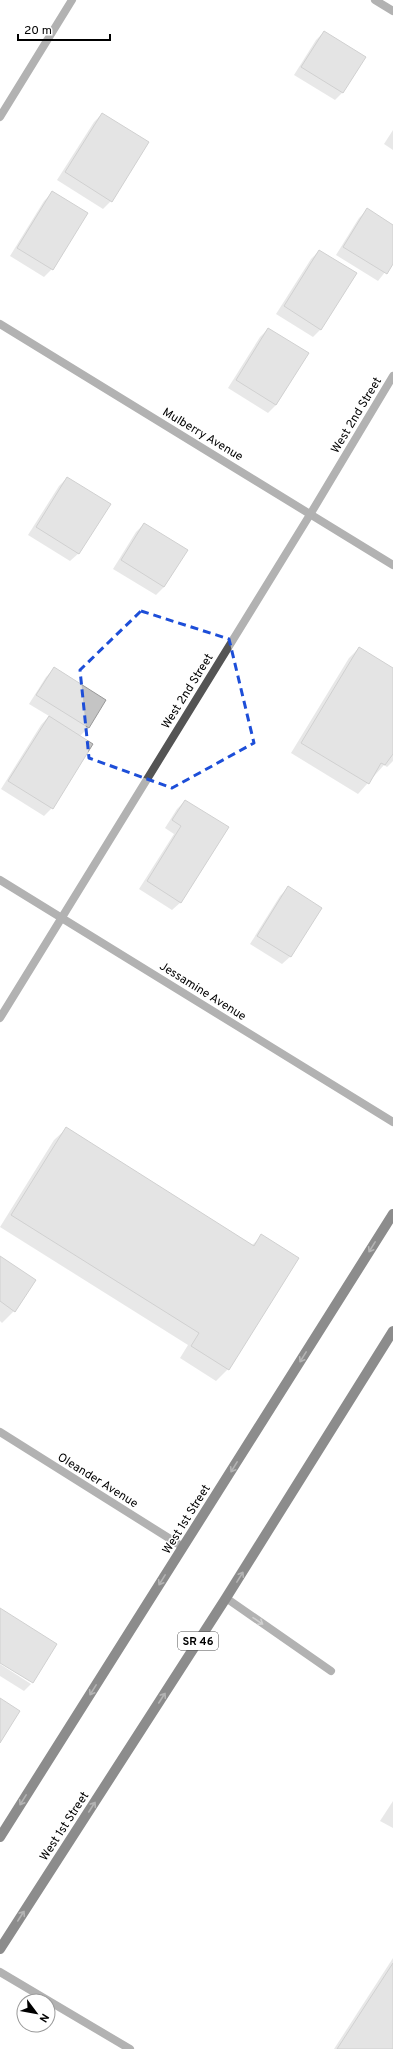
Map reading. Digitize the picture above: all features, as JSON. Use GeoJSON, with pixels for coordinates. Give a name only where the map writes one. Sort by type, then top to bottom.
{"type":"FeatureCollection","features":[{"type":"Feature","properties":{"kind":"main road","name":"West 1st Street"},"geometry":{"type":"LineString","coordinates":[[0,1837],[393,1214]]}},
{"type":"Feature","properties":{"kind":"main road","name":"West 1st Street"},"geometry":{"type":"LineString","coordinates":[[0,1949],[226,1598],[393,1331]]}},
{"type":"Feature","properties":{"kind":"street"},"geometry":{"type":"LineString","coordinates":[[0,117],[72,0]]}},
{"type":"Feature","properties":{"kind":"street"},"geometry":{"type":"LineString","coordinates":[[375,0],[393,11]]}},
{"type":"Feature","properties":{"kind":"street","name":"Mulberry Avenue"},"geometry":{"type":"LineString","coordinates":[[0,324],[311,513],[393,565]]}},
{"type":"Feature","properties":{"kind":"street","name":"West 2nd Street"},"geometry":{"type":"LineString","coordinates":[[0,1018],[311,513],[393,376]]}},
{"type":"Feature","properties":{"kind":"street","name":"Jessamine Avenue"},"geometry":{"type":"LineString","coordinates":[[0,880],[393,1122]]}},
{"type":"Feature","properties":{"kind":"street","name":"Oleander Avenue"},"geometry":{"type":"LineString","coordinates":[[0,1432],[183,1547]]}},
{"type":"Feature","properties":{"kind":"street"},"geometry":{"type":"LineString","coordinates":[[226,1598],[331,1671]]}},
{"type":"Feature","properties":{"kind":"street"},"geometry":{"type":"LineString","coordinates":[[0,1972],[130,2049]]}},
{"type":"Feature","properties":{"kind":"highlighted area"},"geometry":{"type":"Polygon","coordinates":[[[141,611],[229,639],[254,743],[172,788],[89,758],[80,670],[141,611]]]}},
{"type":"Feature","properties":{"kind":"building"},"geometry":{"type":"Polygon","coordinates":[[[324,31],[366,57],[343,93],[301,67],[324,31]]]}},
{"type":"Feature","properties":{"kind":"building"},"geometry":{"type":"Polygon","coordinates":[[[102,113],[149,142],[112,202],[65,172],[102,113]]]}},
{"type":"Feature","properties":{"kind":"building"},"geometry":{"type":"Polygon","coordinates":[[[52,191],[88,213],[53,270],[17,248],[52,191]]]}},
{"type":"Feature","properties":{"kind":"building"},"geometry":{"type":"Polygon","coordinates":[[[367,208],[393,225],[393,264],[387,274],[343,247],[367,208]]]}},
{"type":"Feature","properties":{"kind":"building"},"geometry":{"type":"Polygon","coordinates":[[[319,250],[357,273],[321,330],[284,306],[319,250]]]}},
{"type":"Feature","properties":{"kind":"building"},"geometry":{"type":"Polygon","coordinates":[[[268,328],[309,353],[276,405],[236,380],[268,328]]]}},
{"type":"Feature","properties":{"kind":"building"},"geometry":{"type":"Polygon","coordinates":[[[67,477],[111,504],[79,554],[36,527],[67,477]]]}},
{"type":"Feature","properties":{"kind":"building"},"geometry":{"type":"Polygon","coordinates":[[[144,523],[188,550],[164,587],[121,560],[144,523]]]}},
{"type":"Feature","properties":{"kind":"building"},"geometry":{"type":"Polygon","coordinates":[[[359,647],[393,668],[393,754],[385,765],[381,763],[369,784],[301,743],[359,647]]]}},
{"type":"Feature","properties":{"kind":"building"},"geometry":{"type":"Polygon","coordinates":[[[54,667],[106,700],[89,728],[36,695],[54,667]]]}},
{"type":"Feature","properties":{"kind":"building"},"geometry":{"type":"Polygon","coordinates":[[[49,716],[93,744],[53,809],[8,781],[49,716]]]}},
{"type":"Feature","properties":{"kind":"building"},"geometry":{"type":"Polygon","coordinates":[[[185,800],[229,827],[181,903],[147,881],[181,826],[172,820],[185,800]]]}},
{"type":"Feature","properties":{"kind":"building"},"geometry":{"type":"Polygon","coordinates":[[[288,886],[322,908],[291,957],[257,936],[288,886]]]}},
{"type":"Feature","properties":{"kind":"building"},"geometry":{"type":"Polygon","coordinates":[[[66,1127],[254,1246],[261,1234],[299,1258],[229,1370],[191,1346],[199,1333],[11,1215],[66,1127]]]}},
{"type":"Feature","properties":{"kind":"building"},"geometry":{"type":"Polygon","coordinates":[[[0,1256],[36,1280],[15,1312],[0,1301],[0,1256]]]}},
{"type":"Feature","properties":{"kind":"building"},"geometry":{"type":"Polygon","coordinates":[[[0,1608],[57,1644],[33,1683],[0,1663],[0,1608]]]}},
{"type":"Feature","properties":{"kind":"building"},"geometry":{"type":"Polygon","coordinates":[[[0,1698],[20,1711],[0,1743],[0,1698]]]}},
{"type":"Feature","properties":{"kind":"building"},"geometry":{"type":"Polygon","coordinates":[[[393,1963],[393,2049],[337,2049],[393,1963]]]}}]}
